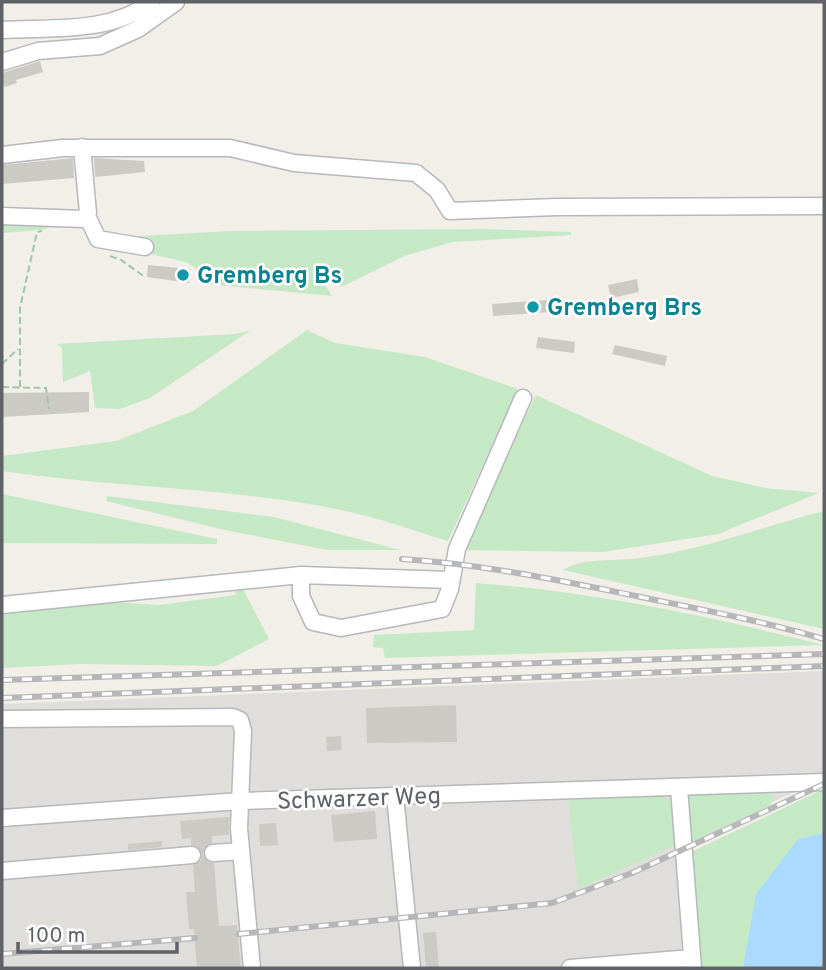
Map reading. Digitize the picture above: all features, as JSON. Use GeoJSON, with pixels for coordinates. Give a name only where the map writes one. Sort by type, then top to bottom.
{"type":"FeatureCollection","features":[{"type":"Feature","properties":{"kind":"street"},"geometry":{"type":"LineString","coordinates":[[2,30],[111,21],[131,15],[151,2]]}},
{"type":"Feature","properties":{"kind":"street"},"geometry":{"type":"LineString","coordinates":[[2,62],[38,51],[100,46],[138,29],[177,2]]}},
{"type":"Feature","properties":{"kind":"street"},"geometry":{"type":"LineString","coordinates":[[82,148],[87,216],[99,239],[145,247]]}},
{"type":"Feature","properties":{"kind":"street"},"geometry":{"type":"LineString","coordinates":[[2,155],[82,148],[230,148],[294,163],[416,173],[437,190],[450,211],[557,207],[824,206]]}},
{"type":"Feature","properties":{"kind":"street"},"geometry":{"type":"LineString","coordinates":[[2,216],[81,221],[87,216]]}},
{"type":"Feature","properties":{"kind":"street"},"geometry":{"type":"LineString","coordinates":[[301,575],[301,596],[313,622],[341,628],[442,609],[457,549],[523,398]]}},
{"type":"Feature","properties":{"kind":"street"},"geometry":{"type":"LineString","coordinates":[[2,605],[301,575],[450,580]]}},
{"type":"Feature","properties":{"kind":"street"},"geometry":{"type":"LineString","coordinates":[[2,719],[233,716],[240,720],[243,730],[241,851],[252,968]]}},
{"type":"Feature","properties":{"kind":"street","name":"Schwarzer Weg"},"geometry":{"type":"LineString","coordinates":[[2,818],[240,801],[824,782]]}},
{"type":"Feature","properties":{"kind":"street"},"geometry":{"type":"LineString","coordinates":[[570,968],[693,963],[679,788]]}},
{"type":"Feature","properties":{"kind":"street"},"geometry":{"type":"LineString","coordinates":[[395,796],[412,968]]}},
{"type":"Feature","properties":{"kind":"street"},"geometry":{"type":"LineString","coordinates":[[213,853],[241,851]]}},
{"type":"Feature","properties":{"kind":"street"},"geometry":{"type":"LineString","coordinates":[[2,871],[192,855]]}},
{"type":"Feature","properties":{"kind":"path"},"geometry":{"type":"LineString","coordinates":[[20,387],[20,308],[37,232],[48,230]]}},
{"type":"Feature","properties":{"kind":"path"},"geometry":{"type":"LineString","coordinates":[[109,255],[145,277]]}},
{"type":"Feature","properties":{"kind":"path"},"geometry":{"type":"LineString","coordinates":[[2,364],[19,348]]}},
{"type":"Feature","properties":{"kind":"path"},"geometry":{"type":"LineString","coordinates":[[2,387],[46,388],[49,409]]}},
{"type":"Feature","properties":{"kind":"shaded area"},"geometry":{"type":"Polygon","coordinates":[[[823,671],[824,779],[680,843],[690,968],[2,968],[2,704],[823,671]]]}},
{"type":"Feature","properties":{"kind":"green space"},"geometry":{"type":"Polygon","coordinates":[[[2,219],[63,224],[40,230],[2,233],[2,219]]]}},
{"type":"Feature","properties":{"kind":"green space"},"geometry":{"type":"Polygon","coordinates":[[[484,229],[571,232],[571,235],[453,242],[407,255],[341,287],[334,279],[325,285],[332,296],[207,284],[201,274],[188,264],[147,252],[124,237],[229,231],[484,229]]]}},
{"type":"Feature","properties":{"kind":"green space"},"geometry":{"type":"Polygon","coordinates":[[[251,330],[150,398],[120,409],[95,408],[90,371],[63,382],[62,348],[57,344],[236,334],[251,330]]]}},
{"type":"Feature","properties":{"kind":"green space"},"geometry":{"type":"Polygon","coordinates":[[[307,330],[335,343],[425,357],[518,389],[448,541],[359,514],[303,503],[2,471],[2,456],[116,441],[193,411],[307,330]]]}},
{"type":"Feature","properties":{"kind":"green space"},"geometry":{"type":"Polygon","coordinates":[[[536,395],[712,476],[765,488],[819,493],[718,534],[603,552],[462,550],[536,395]]]}},
{"type":"Feature","properties":{"kind":"green space"},"geometry":{"type":"Polygon","coordinates":[[[2,494],[217,539],[217,544],[2,543],[2,494]]]}},
{"type":"Feature","properties":{"kind":"green space"},"geometry":{"type":"Polygon","coordinates":[[[107,496],[274,517],[400,550],[328,550],[225,530],[106,501],[107,496]]]}},
{"type":"Feature","properties":{"kind":"green space"},"geometry":{"type":"Polygon","coordinates":[[[824,511],[824,629],[563,570],[587,562],[631,559],[680,551],[824,511]]]}},
{"type":"Feature","properties":{"kind":"green space"},"geometry":{"type":"Polygon","coordinates":[[[476,583],[564,592],[652,606],[824,645],[385,658],[383,648],[373,647],[374,635],[474,630],[476,583]]]}},
{"type":"Feature","properties":{"kind":"green space"},"geometry":{"type":"Polygon","coordinates":[[[241,585],[269,639],[217,666],[79,664],[2,668],[2,609],[78,600],[159,605],[236,595],[235,588],[241,585]]]}},
{"type":"Feature","properties":{"kind":"green space"},"geometry":{"type":"Polygon","coordinates":[[[824,789],[824,833],[802,838],[750,933],[743,968],[698,968],[689,853],[824,789]]]}},
{"type":"Feature","properties":{"kind":"green space"},"geometry":{"type":"Polygon","coordinates":[[[774,791],[771,805],[687,844],[687,797],[690,795],[774,791]]]}},
{"type":"Feature","properties":{"kind":"green space"},"geometry":{"type":"Polygon","coordinates":[[[663,795],[675,810],[680,843],[578,889],[568,797],[663,795]]]}},
{"type":"Feature","properties":{"kind":"water"},"geometry":{"type":"Polygon","coordinates":[[[824,833],[824,968],[743,968],[756,894],[798,839],[824,833]]]}},
{"type":"Feature","properties":{"kind":"building"},"geometry":{"type":"Polygon","coordinates":[[[40,61],[43,72],[16,80],[17,83],[5,87],[2,84],[2,73],[40,61]]]}},
{"type":"Feature","properties":{"kind":"building"},"geometry":{"type":"Polygon","coordinates":[[[73,158],[74,178],[2,184],[2,165],[73,158]]]}},
{"type":"Feature","properties":{"kind":"building"},"geometry":{"type":"Polygon","coordinates":[[[94,158],[144,161],[145,172],[95,177],[94,158]]]}},
{"type":"Feature","properties":{"kind":"building"},"geometry":{"type":"Polygon","coordinates":[[[148,265],[190,269],[189,283],[147,277],[148,265]]]}},
{"type":"Feature","properties":{"kind":"building"},"geometry":{"type":"Polygon","coordinates":[[[637,279],[639,292],[611,298],[608,285],[637,279]]]}},
{"type":"Feature","properties":{"kind":"building"},"geometry":{"type":"Polygon","coordinates":[[[563,299],[564,311],[493,316],[492,304],[563,299]]]}},
{"type":"Feature","properties":{"kind":"building"},"geometry":{"type":"Polygon","coordinates":[[[538,337],[575,342],[574,353],[536,348],[538,337]]]}},
{"type":"Feature","properties":{"kind":"building"},"geometry":{"type":"Polygon","coordinates":[[[615,345],[667,356],[665,366],[612,354],[615,345]]]}},
{"type":"Feature","properties":{"kind":"building"},"geometry":{"type":"Polygon","coordinates":[[[89,392],[89,412],[2,417],[2,393],[89,392]]]}},
{"type":"Feature","properties":{"kind":"building"},"geometry":{"type":"Polygon","coordinates":[[[456,705],[457,742],[367,743],[366,708],[456,705]]]}},
{"type":"Feature","properties":{"kind":"building"},"geometry":{"type":"Polygon","coordinates":[[[341,736],[342,750],[327,751],[326,737],[341,736]]]}},
{"type":"Feature","properties":{"kind":"building"},"geometry":{"type":"Polygon","coordinates":[[[375,811],[377,839],[334,842],[331,815],[375,811]]]}},
{"type":"Feature","properties":{"kind":"building"},"geometry":{"type":"Polygon","coordinates":[[[229,817],[229,835],[212,836],[212,843],[204,848],[203,854],[208,862],[214,863],[219,926],[237,925],[241,968],[197,968],[194,929],[189,929],[186,892],[195,892],[193,865],[201,860],[202,853],[197,846],[191,845],[191,838],[182,839],[180,821],[229,817]]]}},
{"type":"Feature","properties":{"kind":"building"},"geometry":{"type":"Polygon","coordinates":[[[276,823],[278,845],[260,846],[259,824],[276,823]]]}},
{"type":"Feature","properties":{"kind":"building"},"geometry":{"type":"Polygon","coordinates":[[[162,841],[162,847],[128,850],[128,844],[162,841]]]}},
{"type":"Feature","properties":{"kind":"building"},"geometry":{"type":"Polygon","coordinates":[[[436,932],[439,968],[426,968],[423,933],[436,932]]]}},
{"type":"Feature","properties":{"kind":"railway"},"geometry":{"type":"LineString","coordinates":[[402,559],[549,579],[730,616],[824,639]]}},
{"type":"Feature","properties":{"kind":"railway"},"geometry":{"type":"LineString","coordinates":[[2,680],[824,654]]}},
{"type":"Feature","properties":{"kind":"railway"},"geometry":{"type":"LineString","coordinates":[[2,698],[824,666]]}},
{"type":"Feature","properties":{"kind":"railway"},"geometry":{"type":"LineString","coordinates":[[239,934],[552,903],[632,873],[824,784]]}},
{"type":"Feature","properties":{"kind":"railway"},"geometry":{"type":"LineString","coordinates":[[2,954],[195,938]]}},
{"type":"Feature","properties":{"kind":"place","name":"Gremberg Bs"},"geometry":{"type":"Point","coordinates":[183,275]}},
{"type":"Feature","properties":{"kind":"place","name":"Gremberg Brs"},"geometry":{"type":"Point","coordinates":[533,307]}}]}
